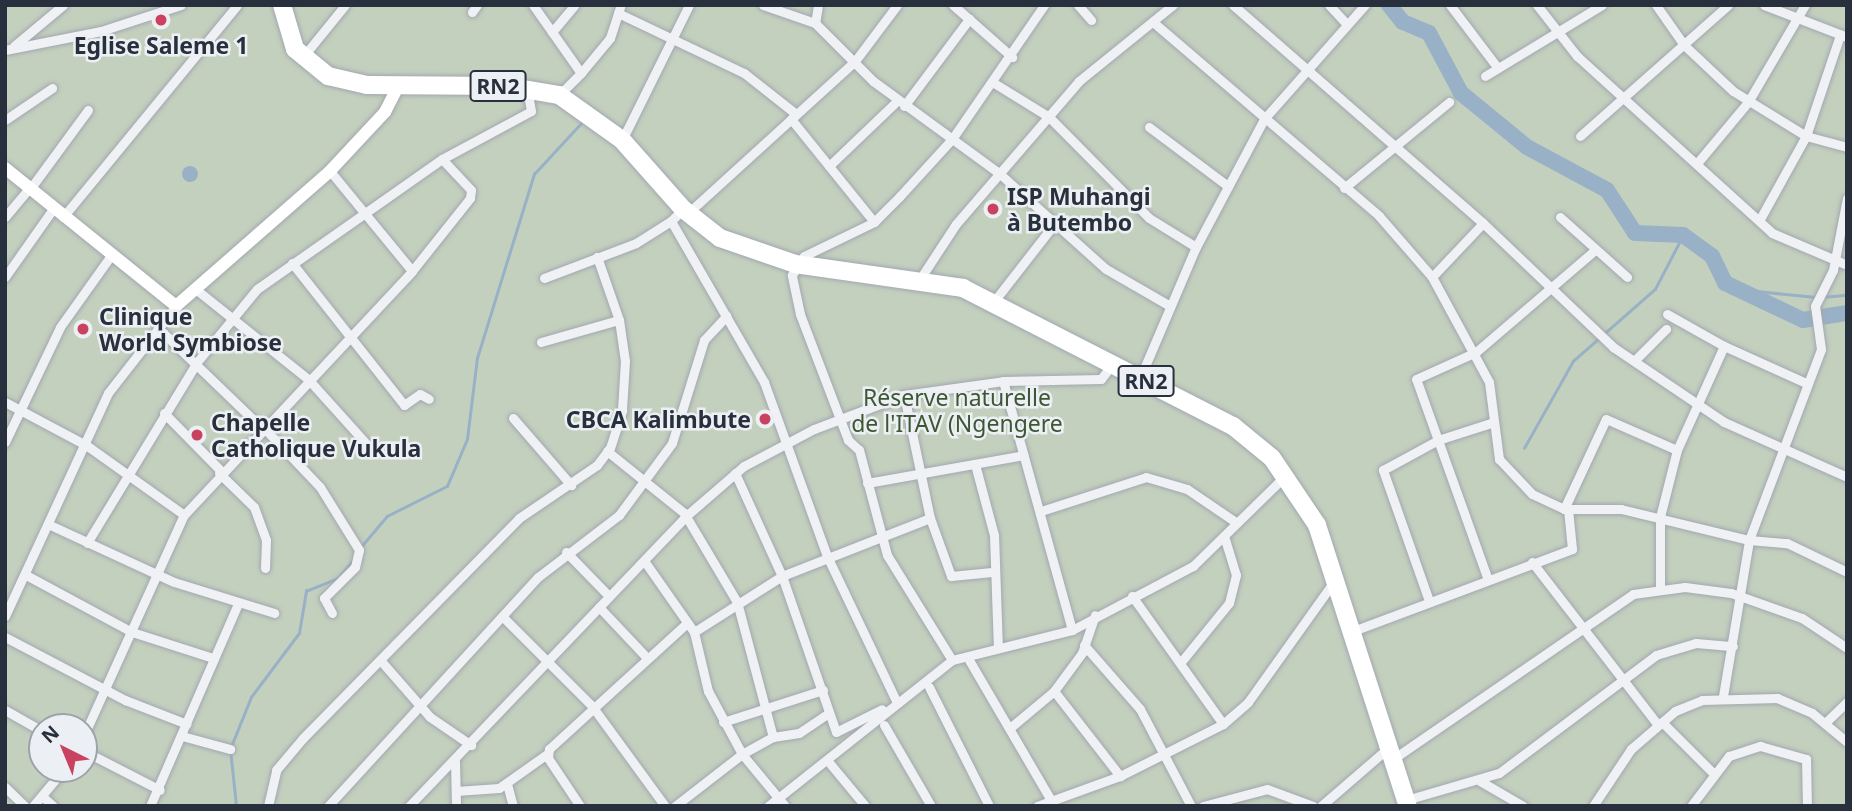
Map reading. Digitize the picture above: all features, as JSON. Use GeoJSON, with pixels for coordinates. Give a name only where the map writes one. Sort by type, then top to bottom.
{"type":"FeatureCollection","features":[{"type":"Feature","properties":{"kind":"highway"},"geometry":{"type":"LineString","coordinates":[[282,5],[287,35],[302,58]]}},
{"type":"Feature","properties":{"kind":"highway","name":"RN2"},"geometry":{"type":"LineString","coordinates":[[302,58],[344,83],[527,88],[559,95],[622,140],[681,214],[720,238],[795,264],[918,282],[995,300],[1233,426],[1272,458],[1310,510],[1336,579],[1407,803]]}},
{"type":"Feature","properties":{"kind":"street"},"geometry":{"type":"LineString","coordinates":[[9,49],[63,5]]}},
{"type":"Feature","properties":{"kind":"street"},"geometry":{"type":"LineString","coordinates":[[9,49],[102,31],[181,5]]}},
{"type":"Feature","properties":{"kind":"street"},"geometry":{"type":"LineString","coordinates":[[6,274],[237,5]]}},
{"type":"Feature","properties":{"kind":"street"},"geometry":{"type":"LineString","coordinates":[[302,58],[345,5]]}},
{"type":"Feature","properties":{"kind":"street"},"geometry":{"type":"LineString","coordinates":[[533,5],[581,72]]}},
{"type":"Feature","properties":{"kind":"street"},"geometry":{"type":"LineString","coordinates":[[552,32],[575,5]]}},
{"type":"Feature","properties":{"kind":"street"},"geometry":{"type":"LineString","coordinates":[[622,140],[675,40],[689,5]]}},
{"type":"Feature","properties":{"kind":"street"},"geometry":{"type":"LineString","coordinates":[[763,5],[815,23],[901,104],[1000,174],[1117,276],[1170,306]]}},
{"type":"Feature","properties":{"kind":"street"},"geometry":{"type":"LineString","coordinates":[[815,23],[818,5]]}},
{"type":"Feature","properties":{"kind":"street"},"geometry":{"type":"LineString","coordinates":[[544,278],[643,240],[681,214],[855,61],[897,5]]}},
{"type":"Feature","properties":{"kind":"street"},"geometry":{"type":"LineString","coordinates":[[953,5],[1012,57]]}},
{"type":"Feature","properties":{"kind":"street"},"geometry":{"type":"LineString","coordinates":[[953,660],[894,571],[880,536],[859,450],[841,419],[800,314],[795,264],[874,222],[952,139],[1012,57],[1044,5]]}},
{"type":"Feature","properties":{"kind":"street"},"geometry":{"type":"LineString","coordinates":[[1078,5],[1091,20]]}},
{"type":"Feature","properties":{"kind":"street"},"geometry":{"type":"LineString","coordinates":[[918,282],[942,242],[1049,117],[1104,58],[1173,5]]}},
{"type":"Feature","properties":{"kind":"street"},"geometry":{"type":"LineString","coordinates":[[1233,5],[1307,67],[1389,145],[1483,223],[1607,342],[1696,401],[1779,448],[1847,477]]}},
{"type":"Feature","properties":{"kind":"street"},"geometry":{"type":"LineString","coordinates":[[1329,5],[1345,22]]}},
{"type":"Feature","properties":{"kind":"street"},"geometry":{"type":"LineString","coordinates":[[1140,378],[1196,247],[1264,120],[1345,22],[1365,5]]}},
{"type":"Feature","properties":{"kind":"street"},"geometry":{"type":"LineString","coordinates":[[1450,5],[1497,67]]}},
{"type":"Feature","properties":{"kind":"street"},"geometry":{"type":"LineString","coordinates":[[1537,5],[1556,30],[1780,239],[1832,262],[1847,265]]}},
{"type":"Feature","properties":{"kind":"street"},"geometry":{"type":"LineString","coordinates":[[1485,76],[1556,30],[1602,5]]}},
{"type":"Feature","properties":{"kind":"street"},"geometry":{"type":"LineString","coordinates":[[1656,5],[1684,45],[1748,102],[1806,136],[1847,147]]}},
{"type":"Feature","properties":{"kind":"street"},"geometry":{"type":"LineString","coordinates":[[1580,136],[1624,94],[1728,5]]}},
{"type":"Feature","properties":{"kind":"street"},"geometry":{"type":"LineString","coordinates":[[1760,219],[1806,136],[1843,36],[1794,21],[1764,5]]}},
{"type":"Feature","properties":{"kind":"street"},"geometry":{"type":"LineString","coordinates":[[1698,162],[1748,102],[1805,5]]}},
{"type":"Feature","properties":{"kind":"street"},"geometry":{"type":"LineString","coordinates":[[559,95],[610,38],[619,9],[744,73],[794,117],[874,222]]}},
{"type":"Feature","properties":{"kind":"street"},"geometry":{"type":"LineString","coordinates":[[829,166],[901,104],[969,19]]}},
{"type":"Feature","properties":{"kind":"street"},"geometry":{"type":"LineString","coordinates":[[1153,22],[1344,188],[1432,277],[1476,352],[1489,382],[1491,423],[1499,459],[1531,494],[1566,509],[1660,517],[1749,540],[1787,542],[1847,572]]}},
{"type":"Feature","properties":{"kind":"street"},"geometry":{"type":"LineString","coordinates":[[994,83],[1049,117],[1149,218],[1196,247]]}},
{"type":"Feature","properties":{"kind":"street"},"geometry":{"type":"LineString","coordinates":[[5,616],[50,526],[108,393],[176,306],[198,291],[330,171],[385,112],[398,86]]}},
{"type":"Feature","properties":{"kind":"street"},"geometry":{"type":"LineString","coordinates":[[5,120],[52,88]]}},
{"type":"Feature","properties":{"kind":"street"},"geometry":{"type":"LineString","coordinates":[[87,542],[126,473],[197,362],[257,289],[366,215],[442,159],[531,111],[527,88]]}},
{"type":"Feature","properties":{"kind":"street"},"geometry":{"type":"LineString","coordinates":[[1344,188],[1389,145],[1448,102]]}},
{"type":"Feature","properties":{"kind":"street"},"geometry":{"type":"LineString","coordinates":[[5,217],[88,110]]}},
{"type":"Feature","properties":{"kind":"street"},"geometry":{"type":"LineString","coordinates":[[1149,127],[1228,186]]}},
{"type":"Feature","properties":{"kind":"street"},"geometry":{"type":"LineString","coordinates":[[95,713],[184,515],[220,472],[309,380],[345,338],[412,271],[470,198],[471,190],[442,159]]}},
{"type":"Feature","properties":{"kind":"street"},"geometry":{"type":"LineString","coordinates":[[5,168],[176,306]]}},
{"type":"Feature","properties":{"kind":"street"},"geometry":{"type":"LineString","coordinates":[[330,171],[412,271]]}},
{"type":"Feature","properties":{"kind":"street"},"geometry":{"type":"LineString","coordinates":[[1723,696],[1742,596],[1749,540],[1779,448],[1824,340],[1815,306],[1832,262],[1847,198]]}},
{"type":"Feature","properties":{"kind":"street"},"geometry":{"type":"LineString","coordinates":[[681,214],[726,316],[790,440],[827,556],[897,703]]}},
{"type":"Feature","properties":{"kind":"street"},"geometry":{"type":"LineString","coordinates":[[1560,217],[1627,277]]}},
{"type":"Feature","properties":{"kind":"street"},"geometry":{"type":"LineString","coordinates":[[995,300],[1055,223]]}},
{"type":"Feature","properties":{"kind":"street"},"geometry":{"type":"LineString","coordinates":[[1432,277],[1483,223]]}},
{"type":"Feature","properties":{"kind":"street"},"geometry":{"type":"LineString","coordinates":[[1487,577],[1416,379],[1476,352],[1595,250]]}},
{"type":"Feature","properties":{"kind":"street"},"geometry":{"type":"LineString","coordinates":[[5,442],[64,320],[112,254]]}},
{"type":"Feature","properties":{"kind":"street"},"geometry":{"type":"LineString","coordinates":[[268,806],[281,763],[519,518],[571,485],[607,451],[622,410],[619,320],[597,257]]}},
{"type":"Feature","properties":{"kind":"street"},"geometry":{"type":"LineString","coordinates":[[292,263],[345,338],[404,405],[420,394],[429,399]]}},
{"type":"Feature","properties":{"kind":"street"},"geometry":{"type":"LineString","coordinates":[[198,291],[309,380],[370,448]]}},
{"type":"Feature","properties":{"kind":"street"},"geometry":{"type":"LineString","coordinates":[[1667,314],[1724,346],[1806,383]]}},
{"type":"Feature","properties":{"kind":"street"},"geometry":{"type":"LineString","coordinates":[[328,806],[424,706],[449,671],[566,552],[619,515],[645,483],[672,443],[704,340],[726,316]]}},
{"type":"Feature","properties":{"kind":"street"},"geometry":{"type":"LineString","coordinates":[[541,342],[619,320]]}},
{"type":"Feature","properties":{"kind":"street"},"geometry":{"type":"LineString","coordinates":[[158,328],[197,362],[320,487],[359,550],[355,568],[324,598],[332,613]]}},
{"type":"Feature","properties":{"kind":"street"},"geometry":{"type":"LineString","coordinates":[[1635,360],[1666,329]]}},
{"type":"Feature","properties":{"kind":"street"},"geometry":{"type":"LineString","coordinates":[[1660,588],[1660,517],[1677,450],[1696,401],[1724,346]]}},
{"type":"Feature","properties":{"kind":"street"},"geometry":{"type":"LineString","coordinates":[[409,806],[471,745],[686,516],[734,473],[790,440],[904,395],[1003,381],[1101,379],[1113,363]]}},
{"type":"Feature","properties":{"kind":"street"},"geometry":{"type":"LineString","coordinates":[[1003,381],[1072,631]]}},
{"type":"Feature","properties":{"kind":"street"},"geometry":{"type":"LineString","coordinates":[[904,395],[930,518],[951,576],[992,572]]}},
{"type":"Feature","properties":{"kind":"street"},"geometry":{"type":"LineString","coordinates":[[5,402],[86,446],[184,515]]}},
{"type":"Feature","properties":{"kind":"street"},"geometry":{"type":"LineString","coordinates":[[164,412],[254,507],[265,540],[265,568]]}},
{"type":"Feature","properties":{"kind":"street"},"geometry":{"type":"LineString","coordinates":[[513,418],[571,485]]}},
{"type":"Feature","properties":{"kind":"street"},"geometry":{"type":"LineString","coordinates":[[1353,631],[1428,598],[1573,549],[1566,509],[1606,419],[1677,450]]}},
{"type":"Feature","properties":{"kind":"street"},"geometry":{"type":"LineString","coordinates":[[1428,598],[1383,470],[1438,440],[1491,423]]}},
{"type":"Feature","properties":{"kind":"street"},"geometry":{"type":"LineString","coordinates":[[607,451],[686,516],[737,602],[773,737]]}},
{"type":"Feature","properties":{"kind":"street"},"geometry":{"type":"LineString","coordinates":[[867,483],[922,472],[976,468],[1024,455]]}},
{"type":"Feature","properties":{"kind":"street"},"geometry":{"type":"LineString","coordinates":[[976,468],[994,535],[992,572],[998,648]]}},
{"type":"Feature","properties":{"kind":"street"},"geometry":{"type":"LineString","coordinates":[[734,473],[782,576],[836,732],[897,703]]}},
{"type":"Feature","properties":{"kind":"street"},"geometry":{"type":"LineString","coordinates":[[1041,511],[1146,477],[1187,489],[1237,523]]}},
{"type":"Feature","properties":{"kind":"street"},"geometry":{"type":"LineString","coordinates":[[768,806],[782,802],[827,760],[953,660],[1072,631],[1095,615],[1193,566],[1284,477]]}},
{"type":"Feature","properties":{"kind":"street"},"geometry":{"type":"LineString","coordinates":[[694,632],[737,602],[782,576],[827,556],[930,518]]}},
{"type":"Feature","properties":{"kind":"street"},"geometry":{"type":"LineString","coordinates":[[50,526],[159,575],[238,604],[274,613]]}},
{"type":"Feature","properties":{"kind":"street"},"geometry":{"type":"LineString","coordinates":[[1181,662],[1229,603],[1236,575],[1224,536]]}},
{"type":"Feature","properties":{"kind":"street"},"geometry":{"type":"LineString","coordinates":[[566,552],[609,596]]}},
{"type":"Feature","properties":{"kind":"street"},"geometry":{"type":"LineString","coordinates":[[645,562],[694,632],[723,722],[742,754],[782,802]]}},
{"type":"Feature","properties":{"kind":"street"},"geometry":{"type":"LineString","coordinates":[[1532,562],[1618,678],[1660,723],[1712,772]]}},
{"type":"Feature","properties":{"kind":"street"},"geometry":{"type":"LineString","coordinates":[[26,575],[132,632],[213,658]]}},
{"type":"Feature","properties":{"kind":"street"},"geometry":{"type":"LineString","coordinates":[[1037,806],[1120,776],[1223,724],[1248,702],[1336,579]]}},
{"type":"Feature","properties":{"kind":"street"},"geometry":{"type":"LineString","coordinates":[[1321,806],[1391,753],[1633,594],[1660,588],[1742,596],[1802,618],[1847,648]]}},
{"type":"Feature","properties":{"kind":"street"},"geometry":{"type":"LineString","coordinates":[[1132,596],[1223,724]]}},
{"type":"Feature","properties":{"kind":"street"},"geometry":{"type":"LineString","coordinates":[[150,806],[160,790],[213,658],[238,604]]}},
{"type":"Feature","properties":{"kind":"street"},"geometry":{"type":"LineString","coordinates":[[599,607],[647,658]]}},
{"type":"Feature","properties":{"kind":"street"},"geometry":{"type":"LineString","coordinates":[[1011,727],[1054,691],[1084,645],[1095,615]]}},
{"type":"Feature","properties":{"kind":"street"},"geometry":{"type":"LineString","coordinates":[[504,618],[592,706],[665,806]]}},
{"type":"Feature","properties":{"kind":"street"},"geometry":{"type":"LineString","coordinates":[[456,791],[507,784],[547,754],[592,706],[687,623]]}},
{"type":"Feature","properties":{"kind":"street"},"geometry":{"type":"LineString","coordinates":[[5,637],[106,691],[187,724]]}},
{"type":"Feature","properties":{"kind":"street"},"geometry":{"type":"LineString","coordinates":[[1084,645],[1140,709],[1167,754],[1191,806]]}},
{"type":"Feature","properties":{"kind":"street"},"geometry":{"type":"LineString","coordinates":[[1407,803],[1480,781],[1543,741],[1618,678],[1675,647],[1733,646]]}},
{"type":"Feature","properties":{"kind":"street"},"geometry":{"type":"LineString","coordinates":[[969,660],[1011,727],[1052,802]]}},
{"type":"Feature","properties":{"kind":"street"},"geometry":{"type":"LineString","coordinates":[[381,661],[424,706],[471,745]]}},
{"type":"Feature","properties":{"kind":"street"},"geometry":{"type":"LineString","coordinates":[[929,687],[989,806]]}},
{"type":"Feature","properties":{"kind":"street"},"geometry":{"type":"LineString","coordinates":[[723,722],[823,690]]}},
{"type":"Feature","properties":{"kind":"street"},"geometry":{"type":"LineString","coordinates":[[1054,691],[1120,776]]}},
{"type":"Feature","properties":{"kind":"street"},"geometry":{"type":"LineString","coordinates":[[1593,806],[1617,764],[1660,723],[1688,704],[1723,696],[1777,698],[1826,722],[1847,742]]}},
{"type":"Feature","properties":{"kind":"street"},"geometry":{"type":"LineString","coordinates":[[1826,722],[1847,702]]}},
{"type":"Feature","properties":{"kind":"street"},"geometry":{"type":"LineString","coordinates":[[5,710],[28,723]]}},
{"type":"Feature","properties":{"kind":"street"},"geometry":{"type":"LineString","coordinates":[[675,806],[742,754],[773,737],[799,733],[829,713]]}},
{"type":"Feature","properties":{"kind":"street"},"geometry":{"type":"LineString","coordinates":[[884,724],[930,806]]}},
{"type":"Feature","properties":{"kind":"street"},"geometry":{"type":"LineString","coordinates":[[182,736],[230,750]]}},
{"type":"Feature","properties":{"kind":"street"},"geometry":{"type":"LineString","coordinates":[[1691,806],[1712,772],[1742,750],[1793,752],[1806,759],[1807,806]]}},
{"type":"Feature","properties":{"kind":"street"},"geometry":{"type":"LineString","coordinates":[[547,754],[579,806]]}},
{"type":"Feature","properties":{"kind":"street"},"geometry":{"type":"LineString","coordinates":[[98,758],[160,790]]}},
{"type":"Feature","properties":{"kind":"street"},"geometry":{"type":"LineString","coordinates":[[827,760],[865,806]]}},
{"type":"Feature","properties":{"kind":"street"},"geometry":{"type":"LineString","coordinates":[[455,761],[456,806]]}},
{"type":"Feature","properties":{"kind":"street"},"geometry":{"type":"LineString","coordinates":[[1480,781],[1523,806]]}},
{"type":"Feature","properties":{"kind":"street"},"geometry":{"type":"LineString","coordinates":[[33,806],[53,783]]}},
{"type":"Feature","properties":{"kind":"street"},"geometry":{"type":"LineString","coordinates":[[507,784],[513,806]]}},
{"type":"Feature","properties":{"kind":"street"},"geometry":{"type":"LineString","coordinates":[[5,787],[25,806]]}},
{"type":"Feature","properties":{"kind":"street"},"geometry":{"type":"LineString","coordinates":[[1203,806],[1267,789],[1306,804]]}},
{"type":"Feature","properties":{"kind":"street"},"geometry":{"type":"LineString","coordinates":[[42,796],[53,806]]}},
{"type":"Feature","properties":{"kind":"green space","name":"Réserve naturelle de l'ITAV (Ngengere"},"geometry":{"type":"Polygon","coordinates":[[[5,5],[1847,5],[1847,806],[5,806],[5,5]]]}},
{"type":"Feature","properties":{"kind":"water"},"geometry":{"type":"Polygon","coordinates":[[[190,166],[198,174],[190,182],[182,174],[190,166]]]}},
{"type":"Feature","properties":{"kind":"waterway"},"geometry":{"type":"LineString","coordinates":[[1389,5],[1403,22],[1429,33],[1461,93],[1527,147],[1607,190],[1635,233],[1683,235],[1712,256],[1725,283],[1803,320],[1847,313]]}},
{"type":"Feature","properties":{"kind":"waterway"},"geometry":{"type":"LineString","coordinates":[[359,549],[387,516],[447,486],[467,439],[477,358],[534,174],[583,121]]}},
{"type":"Feature","properties":{"kind":"waterway"},"geometry":{"type":"LineString","coordinates":[[1524,448],[1573,361],[1655,289],[1683,235]]}},
{"type":"Feature","properties":{"kind":"waterway"},"geometry":{"type":"LineString","coordinates":[[1736,289],[1816,297]]}},
{"type":"Feature","properties":{"kind":"waterway"},"geometry":{"type":"LineString","coordinates":[[1822,297],[1847,295]]}},
{"type":"Feature","properties":{"kind":"waterway"},"geometry":{"type":"LineString","coordinates":[[236,806],[230,749],[251,697],[299,633],[306,591],[338,578],[353,560]]}},
{"type":"Feature","properties":{"kind":"place","name":"Eglise Saleme 1"},"geometry":{"type":"Point","coordinates":[161,20]}},
{"type":"Feature","properties":{"kind":"place","name":"ISP Muhangi à Butembo"},"geometry":{"type":"Point","coordinates":[993,209]}},
{"type":"Feature","properties":{"kind":"place","name":"Clinique World Symbiose"},"geometry":{"type":"Point","coordinates":[83,329]}},
{"type":"Feature","properties":{"kind":"place","name":"CBCA Kalimbute"},"geometry":{"type":"Point","coordinates":[765,419]}},
{"type":"Feature","properties":{"kind":"place","name":"Chapelle Catholique Vukula"},"geometry":{"type":"Point","coordinates":[197,435]}}]}
